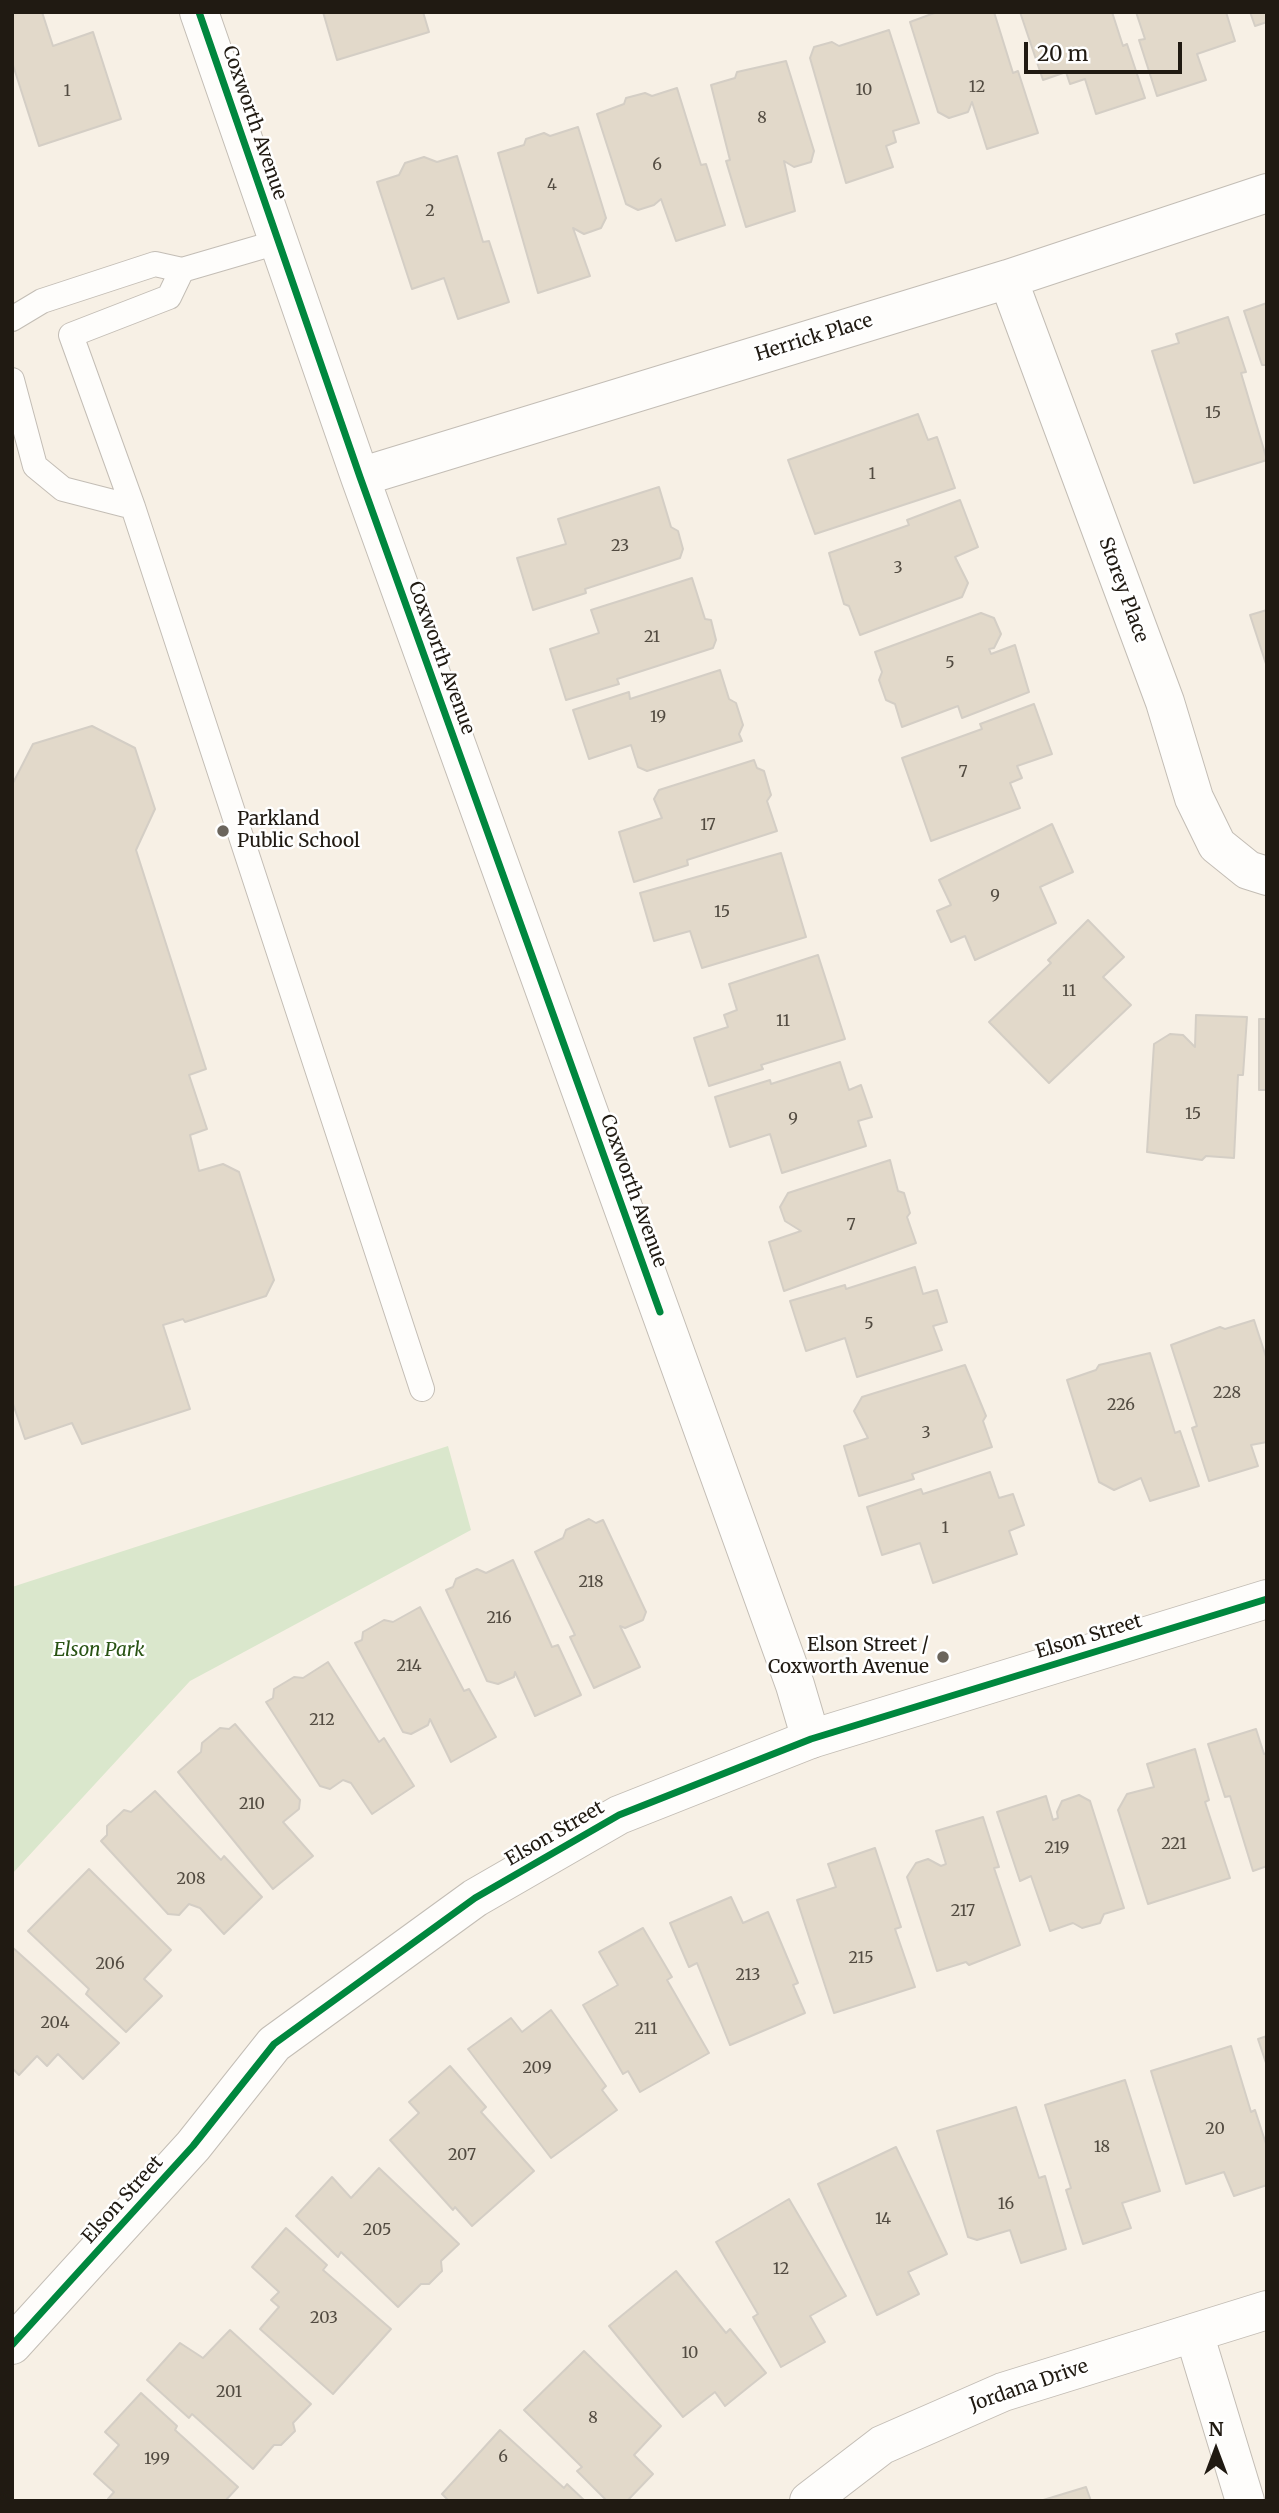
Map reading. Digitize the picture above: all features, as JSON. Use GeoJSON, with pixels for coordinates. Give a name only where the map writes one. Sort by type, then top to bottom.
{"type":"FeatureCollection","features":[{"type":"Feature","properties":{"kind":"street","name":"Coxworth Avenue"},"geometry":{"type":"LineString","coordinates":[[199,12],[360,477],[790,1672],[811,1739]]}},
{"type":"Feature","properties":{"kind":"street","name":"Herrick Place"},"geometry":{"type":"LineString","coordinates":[[360,477],[1008,279],[1267,193]]}},
{"type":"Feature","properties":{"kind":"street","name":"Storey Place"},"geometry":{"type":"LineString","coordinates":[[1008,279],[1165,702],[1194,798],[1217,845],[1248,870],[1267,876]]}},
{"type":"Feature","properties":{"kind":"street","name":"Elson Street"},"geometry":{"type":"LineString","coordinates":[[12,2345],[193,2146],[274,2044],[475,1898],[607,1821],[811,1739],[1267,1599]]}},
{"type":"Feature","properties":{"kind":"street","name":"Jordana Drive"},"geometry":{"type":"LineString","coordinates":[[809,2501],[883,2445],[1003,2392],[1267,2309]]}},
{"type":"Feature","properties":{"kind":"street"},"geometry":{"type":"LineString","coordinates":[[1194,2333],[1245,2501]]}},
{"type":"Feature","properties":{"kind":"lane"},"geometry":{"type":"LineString","coordinates":[[12,319],[42,301],[155,264],[182,270],[278,242]]}},
{"type":"Feature","properties":{"kind":"lane"},"geometry":{"type":"LineString","coordinates":[[182,270],[169,297],[71,335],[133,507],[422,1389]]}},
{"type":"Feature","properties":{"kind":"lane"},"geometry":{"type":"LineString","coordinates":[[12,380],[35,466],[63,489],[133,507]]}},
{"type":"Feature","properties":{"kind":"green space","name":"Elson Park"},"geometry":{"type":"Polygon","coordinates":[[[448,1446],[471,1530],[190,1681],[12,1874],[12,1587],[448,1446]]]}},
{"type":"Feature","properties":{"kind":"building"},"geometry":{"type":"Polygon","coordinates":[[[12,12],[42,12],[53,46],[93,32],[121,119],[39,146],[12,62],[12,12]]]}},
{"type":"Feature","properties":{"kind":"building"},"geometry":{"type":"Polygon","coordinates":[[[323,12],[423,12],[429,32],[337,60],[323,12]]]}},
{"type":"Feature","properties":{"kind":"building"},"geometry":{"type":"Polygon","coordinates":[[[937,12],[994,12],[1013,73],[1018,71],[1038,133],[987,149],[972,102],[968,112],[949,118],[938,112],[910,22],[937,12]]]}},
{"type":"Feature","properties":{"kind":"building"},"geometry":{"type":"Polygon","coordinates":[[[1020,12],[1112,12],[1123,46],[1127,44],[1145,98],[1096,114],[1085,79],[1070,84],[1066,72],[1043,80],[1020,12]]]}},
{"type":"Feature","properties":{"kind":"building"},"geometry":{"type":"Polygon","coordinates":[[[1136,12],[1226,12],[1235,41],[1197,54],[1206,80],[1157,96],[1139,40],[1145,39],[1136,12]]]}},
{"type":"Feature","properties":{"kind":"building"},"geometry":{"type":"Polygon","coordinates":[[[1250,12],[1267,12],[1267,22],[1255,26],[1250,12]]]}},
{"type":"Feature","properties":{"kind":"building"},"geometry":{"type":"Polygon","coordinates":[[[889,30],[919,123],[893,131],[896,142],[886,146],[893,167],[846,183],[810,58],[814,47],[832,42],[839,46],[889,30]]]}},
{"type":"Feature","properties":{"kind":"building"},"geometry":{"type":"Polygon","coordinates":[[[786,61],[814,151],[811,162],[794,167],[784,161],[795,211],[746,227],[726,161],[730,160],[711,85],[735,78],[737,72],[786,61]]]}},
{"type":"Feature","properties":{"kind":"building"},"geometry":{"type":"Polygon","coordinates":[[[677,88],[701,165],[706,164],[725,225],[676,241],[661,199],[654,205],[638,210],[626,204],[597,114],[624,104],[626,98],[645,93],[652,96],[677,88]]]}},
{"type":"Feature","properties":{"kind":"building"},"geometry":{"type":"Polygon","coordinates":[[[578,127],[606,218],[601,228],[584,234],[573,228],[590,276],[538,293],[498,153],[524,145],[526,139],[544,133],[550,136],[578,127]]]}},
{"type":"Feature","properties":{"kind":"building"},"geometry":{"type":"Polygon","coordinates":[[[457,156],[483,242],[489,241],[509,302],[458,319],[444,278],[412,289],[377,182],[399,175],[405,163],[424,157],[437,162],[457,156]]]}},
{"type":"Feature","properties":{"kind":"building"},"geometry":{"type":"Polygon","coordinates":[[[1267,303],[1267,365],[1262,365],[1244,311],[1267,303]]]}},
{"type":"Feature","properties":{"kind":"building"},"geometry":{"type":"Polygon","coordinates":[[[1228,317],[1246,372],[1241,373],[1267,460],[1194,483],[1152,351],[1179,343],[1176,334],[1228,317]]]}},
{"type":"Feature","properties":{"kind":"building"},"geometry":{"type":"Polygon","coordinates":[[[918,414],[928,440],[937,437],[955,488],[815,534],[788,460],[918,414]]]}},
{"type":"Feature","properties":{"kind":"building"},"geometry":{"type":"Polygon","coordinates":[[[659,487],[671,527],[678,531],[683,549],[680,558],[585,589],[586,593],[533,610],[517,558],[566,544],[558,519],[659,487]]]}},
{"type":"Feature","properties":{"kind":"building"},"geometry":{"type":"Polygon","coordinates":[[[960,500],[978,547],[955,557],[968,583],[962,597],[860,635],[849,606],[844,604],[829,553],[909,525],[907,520],[960,500]]]}},
{"type":"Feature","properties":{"kind":"building"},"geometry":{"type":"Polygon","coordinates":[[[692,578],[705,619],[711,620],[716,640],[713,648],[617,679],[619,684],[566,700],[550,649],[599,633],[591,610],[692,578]]]}},
{"type":"Feature","properties":{"kind":"building"},"geometry":{"type":"Polygon","coordinates":[[[1267,610],[1267,667],[1250,615],[1267,610]]]}},
{"type":"Feature","properties":{"kind":"building"},"geometry":{"type":"Polygon","coordinates":[[[981,613],[994,618],[1001,634],[994,648],[989,649],[991,654],[1015,645],[1029,692],[962,718],[958,706],[902,727],[895,704],[886,700],[879,680],[882,672],[875,652],[981,613]]]}},
{"type":"Feature","properties":{"kind":"building"},"geometry":{"type":"Polygon","coordinates":[[[720,670],[729,699],[736,703],[743,725],[739,734],[742,741],[647,771],[638,767],[631,745],[589,759],[573,710],[629,692],[630,699],[720,670]]]}},
{"type":"Feature","properties":{"kind":"building"},"geometry":{"type":"Polygon","coordinates":[[[1034,704],[1052,754],[1017,766],[1022,778],[1010,783],[1020,808],[931,841],[902,758],[982,729],[980,724],[1034,704]]]}},
{"type":"Feature","properties":{"kind":"building"},"geometry":{"type":"Polygon","coordinates":[[[92,726],[135,748],[155,809],[136,850],[206,1069],[189,1075],[207,1129],[190,1135],[199,1171],[223,1164],[239,1172],[274,1280],[266,1296],[185,1322],[183,1319],[163,1325],[190,1409],[82,1444],[72,1423],[25,1439],[12,1401],[12,785],[33,744],[92,726]]]}},
{"type":"Feature","properties":{"kind":"building"},"geometry":{"type":"Polygon","coordinates":[[[754,760],[757,768],[764,771],[771,795],[767,801],[777,831],[687,860],[688,865],[634,882],[619,832],[662,818],[654,799],[659,790],[754,760]]]}},
{"type":"Feature","properties":{"kind":"building"},"geometry":{"type":"Polygon","coordinates":[[[1052,824],[1073,872],[1040,887],[1056,923],[975,960],[965,936],[951,942],[937,911],[951,905],[939,880],[1052,824]]]}},
{"type":"Feature","properties":{"kind":"building"},"geometry":{"type":"Polygon","coordinates":[[[781,853],[806,937],[702,968],[690,931],[654,941],[640,893],[781,853]]]}},
{"type":"Feature","properties":{"kind":"building"},"geometry":{"type":"Polygon","coordinates":[[[1088,920],[1124,957],[1103,977],[1131,1005],[1049,1083],[989,1022],[1051,963],[1048,960],[1088,920]]]}},
{"type":"Feature","properties":{"kind":"building"},"geometry":{"type":"Polygon","coordinates":[[[818,955],[845,1039],[761,1065],[763,1069],[709,1086],[694,1038],[728,1027],[724,1015],[737,1010],[729,984],[818,955]]]}},
{"type":"Feature","properties":{"kind":"building"},"geometry":{"type":"Polygon","coordinates":[[[1196,1015],[1247,1017],[1243,1075],[1238,1075],[1234,1158],[1206,1156],[1202,1160],[1147,1152],[1154,1044],[1170,1034],[1183,1035],[1195,1047],[1196,1015]]]}},
{"type":"Feature","properties":{"kind":"building"},"geometry":{"type":"Polygon","coordinates":[[[1259,1019],[1267,1019],[1267,1090],[1259,1090],[1259,1019]]]}},
{"type":"Feature","properties":{"kind":"building"},"geometry":{"type":"Polygon","coordinates":[[[840,1062],[849,1090],[861,1085],[872,1117],[858,1121],[866,1146],[782,1173],[770,1134],[730,1147],[715,1097],[770,1080],[771,1084],[840,1062]]]}},
{"type":"Feature","properties":{"kind":"building"},"geometry":{"type":"Polygon","coordinates":[[[890,1160],[898,1191],[904,1193],[910,1213],[907,1217],[916,1243],[784,1291],[769,1242],[801,1231],[785,1221],[780,1207],[788,1193],[890,1160]]]}},
{"type":"Feature","properties":{"kind":"building"},"geometry":{"type":"Polygon","coordinates":[[[915,1267],[923,1294],[937,1290],[947,1322],[933,1326],[942,1350],[857,1377],[845,1338],[806,1351],[790,1301],[845,1285],[846,1289],[915,1267]]]}},
{"type":"Feature","properties":{"kind":"building"},"geometry":{"type":"Polygon","coordinates":[[[1254,1320],[1267,1360],[1267,1442],[1251,1445],[1258,1466],[1209,1481],[1192,1428],[1197,1426],[1171,1345],[1220,1327],[1225,1329],[1254,1320]]]}},
{"type":"Feature","properties":{"kind":"building"},"geometry":{"type":"Polygon","coordinates":[[[1150,1353],[1175,1433],[1180,1431],[1199,1486],[1150,1501],[1141,1478],[1114,1490],[1099,1482],[1067,1380],[1096,1370],[1099,1365],[1150,1353]]]}},
{"type":"Feature","properties":{"kind":"building"},"geometry":{"type":"Polygon","coordinates":[[[965,1365],[986,1416],[983,1421],[992,1447],[912,1474],[914,1479],[859,1496],[844,1446],[868,1438],[854,1411],[862,1397],[965,1365]]]}},
{"type":"Feature","properties":{"kind":"building"},"geometry":{"type":"Polygon","coordinates":[[[990,1472],[999,1498],[1013,1494],[1024,1525],[1009,1531],[1017,1554],[933,1583],[920,1543],[882,1555],[867,1507],[921,1489],[923,1494],[990,1472]]]}},
{"type":"Feature","properties":{"kind":"building"},"geometry":{"type":"Polygon","coordinates":[[[589,1519],[596,1523],[603,1520],[646,1612],[643,1620],[625,1628],[620,1626],[640,1667],[594,1688],[570,1637],[575,1635],[535,1552],[563,1538],[566,1530],[589,1519]]]}},
{"type":"Feature","properties":{"kind":"building"},"geometry":{"type":"Polygon","coordinates":[[[513,1560],[552,1647],[558,1645],[581,1695],[535,1716],[515,1672],[514,1677],[498,1684],[487,1681],[446,1590],[453,1587],[456,1579],[477,1569],[486,1573],[513,1560]]]}},
{"type":"Feature","properties":{"kind":"building"},"geometry":{"type":"Polygon","coordinates":[[[420,1607],[464,1691],[469,1689],[496,1737],[451,1762],[430,1719],[428,1725],[411,1734],[403,1732],[355,1643],[362,1640],[363,1632],[384,1620],[393,1622],[420,1607]]]}},
{"type":"Feature","properties":{"kind":"building"},"geometry":{"type":"Polygon","coordinates":[[[328,1662],[379,1742],[384,1738],[414,1786],[372,1814],[351,1783],[343,1780],[330,1789],[320,1786],[266,1702],[273,1698],[274,1689],[294,1677],[303,1678],[328,1662]]]}},
{"type":"Feature","properties":{"kind":"building"},"geometry":{"type":"Polygon","coordinates":[[[235,1724],[300,1800],[299,1809],[283,1822],[313,1856],[273,1889],[178,1772],[201,1752],[202,1743],[220,1728],[229,1729],[235,1724]]]}},
{"type":"Feature","properties":{"kind":"building"},"geometry":{"type":"Polygon","coordinates":[[[1256,1729],[1264,1754],[1267,1753],[1267,1866],[1253,1871],[1230,1796],[1225,1797],[1208,1744],[1256,1729]]]}},
{"type":"Feature","properties":{"kind":"building"},"geometry":{"type":"Polygon","coordinates":[[[1195,1749],[1209,1800],[1205,1802],[1230,1878],[1148,1904],[1118,1810],[1127,1794],[1154,1787],[1147,1764],[1195,1749]]]}},
{"type":"Feature","properties":{"kind":"building"},"geometry":{"type":"Polygon","coordinates":[[[155,1791],[221,1860],[224,1856],[262,1897],[224,1934],[200,1908],[189,1904],[179,1915],[168,1914],[101,1841],[107,1835],[107,1826],[124,1810],[131,1812],[155,1791]]]}},
{"type":"Feature","properties":{"kind":"building"},"geometry":{"type":"Polygon","coordinates":[[[1079,1795],[1090,1801],[1124,1908],[1104,1914],[1100,1923],[1082,1928],[1073,1923],[1050,1931],[1031,1876],[1020,1881],[997,1812],[1046,1796],[1053,1820],[1058,1818],[1057,1812],[1062,1801],[1079,1795]]]}},
{"type":"Feature","properties":{"kind":"building"},"geometry":{"type":"Polygon","coordinates":[[[983,1817],[999,1867],[994,1868],[1020,1945],[969,1965],[966,1962],[937,1971],[907,1877],[916,1863],[928,1859],[941,1866],[946,1864],[936,1831],[983,1817]]]}},
{"type":"Feature","properties":{"kind":"building"},"geometry":{"type":"Polygon","coordinates":[[[875,1848],[901,1927],[895,1929],[915,1987],[834,2013],[797,1900],[836,1887],[828,1864],[875,1848]]]}},
{"type":"Feature","properties":{"kind":"building"},"geometry":{"type":"Polygon","coordinates":[[[89,1869],[171,1950],[144,1979],[162,1996],[126,2032],[86,1994],[89,1989],[28,1931],[89,1869]]]}},
{"type":"Feature","properties":{"kind":"building"},"geometry":{"type":"Polygon","coordinates":[[[731,1897],[743,1923],[768,1912],[798,1983],[793,1985],[805,2013],[730,2045],[697,1963],[689,1967],[670,1923],[731,1897]]]}},
{"type":"Feature","properties":{"kind":"building"},"geometry":{"type":"Polygon","coordinates":[[[643,1928],[672,1977],[667,1980],[709,2053],[640,2092],[628,2071],[623,2074],[583,2005],[618,1985],[599,1952],[643,1928]]]}},
{"type":"Feature","properties":{"kind":"building"},"geometry":{"type":"Polygon","coordinates":[[[12,1947],[119,2043],[83,2079],[58,2054],[47,2066],[37,2056],[19,2075],[12,2068],[12,1947]]]}},
{"type":"Feature","properties":{"kind":"building"},"geometry":{"type":"Polygon","coordinates":[[[551,2010],[606,2086],[602,2090],[617,2110],[551,2158],[468,2049],[511,2018],[522,2032],[551,2010]]]}},
{"type":"Feature","properties":{"kind":"building"},"geometry":{"type":"Polygon","coordinates":[[[1267,2036],[1267,2066],[1258,2039],[1267,2036]]]}},
{"type":"Feature","properties":{"kind":"building"},"geometry":{"type":"Polygon","coordinates":[[[1231,2046],[1251,2112],[1255,2110],[1267,2147],[1267,2185],[1234,2196],[1224,2172],[1186,2184],[1151,2071],[1231,2046]]]}},
{"type":"Feature","properties":{"kind":"building"},"geometry":{"type":"Polygon","coordinates":[[[450,2066],[486,2107],[481,2112],[534,2171],[472,2226],[455,2207],[453,2210],[390,2140],[419,2113],[409,2102],[450,2066]]]}},
{"type":"Feature","properties":{"kind":"building"},"geometry":{"type":"Polygon","coordinates":[[[1125,2080],[1160,2191],[1122,2203],[1131,2228],[1083,2244],[1066,2190],[1071,2188],[1045,2105],[1125,2080]]]}},
{"type":"Feature","properties":{"kind":"building"},"geometry":{"type":"Polygon","coordinates":[[[1016,2107],[1039,2178],[1045,2176],[1066,2249],[1021,2263],[1010,2230],[977,2240],[968,2237],[937,2131],[1016,2107]]]}},
{"type":"Feature","properties":{"kind":"building"},"geometry":{"type":"Polygon","coordinates":[[[896,2147],[947,2254],[908,2272],[919,2294],[877,2315],[818,2184],[896,2147]]]}},
{"type":"Feature","properties":{"kind":"building"},"geometry":{"type":"Polygon","coordinates":[[[379,2168],[459,2244],[441,2261],[442,2271],[429,2284],[421,2284],[398,2307],[341,2252],[338,2257],[296,2216],[332,2177],[351,2198],[379,2168]]]}},
{"type":"Feature","properties":{"kind":"building"},"geometry":{"type":"Polygon","coordinates":[[[789,2199],[846,2296],[810,2316],[825,2342],[781,2367],[753,2317],[758,2314],[716,2242],[789,2199]]]}},
{"type":"Feature","properties":{"kind":"building"},"geometry":{"type":"Polygon","coordinates":[[[286,2228],[327,2265],[323,2270],[391,2329],[333,2394],[260,2329],[279,2307],[271,2300],[279,2292],[252,2267],[286,2228]]]}},
{"type":"Feature","properties":{"kind":"building"},"geometry":{"type":"Polygon","coordinates":[[[676,2271],[726,2333],[730,2329],[766,2373],[725,2406],[715,2392],[683,2417],[609,2326],[676,2271]]]}},
{"type":"Feature","properties":{"kind":"building"},"geometry":{"type":"Polygon","coordinates":[[[230,2330],[311,2404],[293,2423],[295,2431],[281,2445],[274,2445],[253,2469],[192,2414],[189,2418],[147,2380],[180,2343],[203,2358],[230,2330]]]}},
{"type":"Feature","properties":{"kind":"building"},"geometry":{"type":"Polygon","coordinates":[[[584,2351],[661,2426],[634,2455],[653,2474],[627,2501],[607,2501],[577,2471],[582,2467],[524,2410],[584,2351]]]}},
{"type":"Feature","properties":{"kind":"building"},"geometry":{"type":"Polygon","coordinates":[[[141,2393],[177,2426],[175,2430],[238,2487],[225,2501],[108,2499],[114,2492],[94,2474],[119,2445],[105,2432],[141,2393]]]}},
{"type":"Feature","properties":{"kind":"building"},"geometry":{"type":"Polygon","coordinates":[[[500,2430],[564,2488],[567,2484],[585,2501],[449,2501],[442,2494],[500,2430]]]}},
{"type":"Feature","properties":{"kind":"building"},"geometry":{"type":"Polygon","coordinates":[[[1086,2487],[1091,2501],[1040,2501],[1086,2487]]]}},
{"type":"Feature","properties":{"kind":"cycle path"},"geometry":{"type":"LineString","coordinates":[[199,12],[360,477],[660,1312]]}},
{"type":"Feature","properties":{"kind":"cycle path"},"geometry":{"type":"LineString","coordinates":[[12,2345],[193,2146],[274,2044],[475,1898],[619,1815],[811,1739],[1267,1599]]}},
{"type":"Feature","properties":{"kind":"place","name":"Parkland Public School"},"geometry":{"type":"Point","coordinates":[223,831]}},
{"type":"Feature","properties":{"kind":"place","name":"Elson Street / Coxworth Avenue"},"geometry":{"type":"Point","coordinates":[943,1657]}}]}
